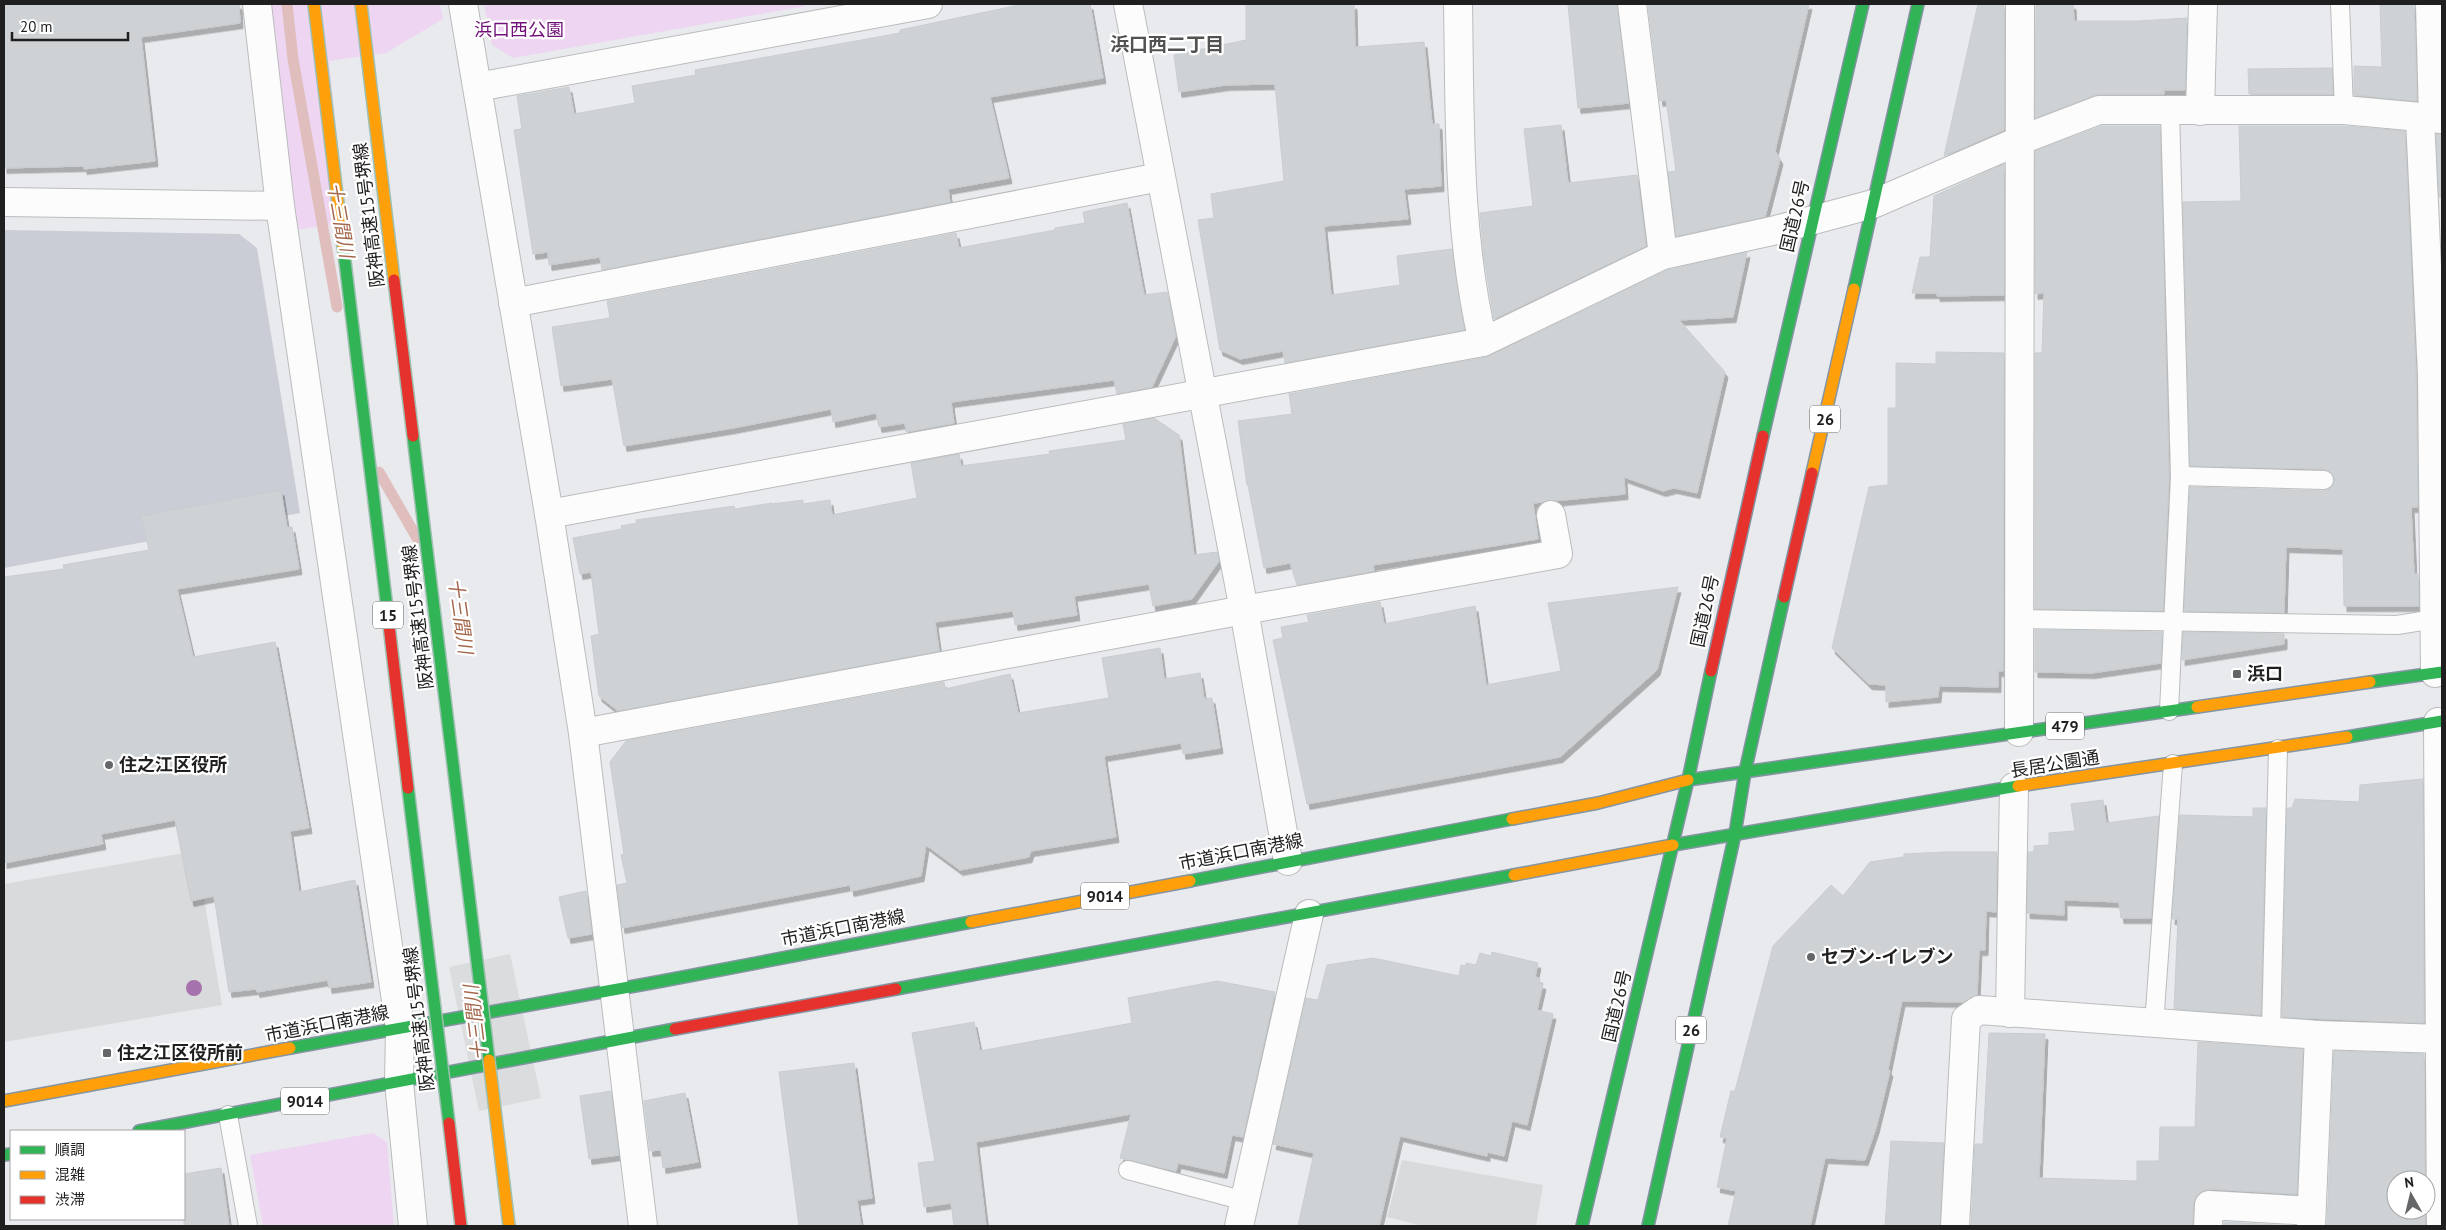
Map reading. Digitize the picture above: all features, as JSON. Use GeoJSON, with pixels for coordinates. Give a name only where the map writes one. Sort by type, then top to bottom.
{"type":"FeatureCollection","features":[{"type":"Feature","properties":{"kind":"main road","name":"阪神高速15号堺線"},"geometry":{"type":"LineString","coordinates":[[314,4],[461,1226]]}},
{"type":"Feature","properties":{"kind":"main road","name":"阪神高速15号堺線"},"geometry":{"type":"LineString","coordinates":[[360,4],[509,1226]]}},
{"type":"Feature","properties":{"kind":"main road","name":"国道26号"},"geometry":{"type":"LineString","coordinates":[[1582,1226],[1688,780],[1740,533],[1811,220],[1863,4]]}},
{"type":"Feature","properties":{"kind":"main road","name":"26"},"geometry":{"type":"LineString","coordinates":[[1648,1226],[1735,834],[1745,772],[1918,4]]}},
{"type":"Feature","properties":{"kind":"main road","name":"長居公園通"},"geometry":{"type":"LineString","coordinates":[[1688,780],[2439,673]]}},
{"type":"Feature","properties":{"kind":"main road","name":"長居公園通"},"geometry":{"type":"LineString","coordinates":[[1673,845],[2014,787],[2278,750],[2440,722]]}},
{"type":"Feature","properties":{"kind":"main road","name":"市道浜口南港線"},"geometry":{"type":"LineString","coordinates":[[4,1101],[459,1016],[615,990],[1598,803],[1688,780]]}},
{"type":"Feature","properties":{"kind":"main road","name":"9014"},"geometry":{"type":"LineString","coordinates":[[145,1130],[532,1055],[1309,914],[1673,845]]}},
{"type":"Feature","properties":{"kind":"street"},"geometry":{"type":"LineString","coordinates":[[257,4],[280,206],[400,1028],[399,1082],[413,1226]]}},
{"type":"Feature","properties":{"kind":"street"},"geometry":{"type":"LineString","coordinates":[[463,4],[584,733],[644,1226]]}},
{"type":"Feature","properties":{"kind":"street"},"geometry":{"type":"LineString","coordinates":[[478,87],[928,4]]}},
{"type":"Feature","properties":{"kind":"street"},"geometry":{"type":"LineString","coordinates":[[1128,4],[1244,610],[1288,861]]}},
{"type":"Feature","properties":{"kind":"street"},"geometry":{"type":"LineString","coordinates":[[1458,4],[1461,182],[1473,302],[1483,342]]}},
{"type":"Feature","properties":{"kind":"street"},"geometry":{"type":"LineString","coordinates":[[1632,4],[1663,255]]}},
{"type":"Feature","properties":{"kind":"street"},"geometry":{"type":"LineString","coordinates":[[2019,732],[2020,4]]}},
{"type":"Feature","properties":{"kind":"street"},"geometry":{"type":"LineString","coordinates":[[2200,111],[2203,4]]}},
{"type":"Feature","properties":{"kind":"street"},"geometry":{"type":"LineString","coordinates":[[2430,4],[2439,536],[2435,619],[2439,673]]}},
{"type":"Feature","properties":{"kind":"street"},"geometry":{"type":"LineString","coordinates":[[549,514],[1483,342],[1663,255],[1873,204],[2021,140],[2099,110],[2344,110],[2432,118]]}},
{"type":"Feature","properties":{"kind":"street"},"geometry":{"type":"LineString","coordinates":[[513,303],[1160,177]]}},
{"type":"Feature","properties":{"kind":"street"},"geometry":{"type":"LineString","coordinates":[[4,202],[280,206]]}},
{"type":"Feature","properties":{"kind":"street"},"geometry":{"type":"LineString","coordinates":[[584,733],[1244,610],[1558,554],[1551,515]]}},
{"type":"Feature","properties":{"kind":"street"},"geometry":{"type":"LineString","coordinates":[[2440,722],[2441,1226]]}},
{"type":"Feature","properties":{"kind":"street"},"geometry":{"type":"LineString","coordinates":[[2010,1013],[2014,787]]}},
{"type":"Feature","properties":{"kind":"street"},"geometry":{"type":"LineString","coordinates":[[1242,1213],[1309,914]]}},
{"type":"Feature","properties":{"kind":"street"},"geometry":{"type":"LineString","coordinates":[[1954,1226],[1966,1019],[1979,1010],[2271,1032],[2441,1039]]}},
{"type":"Feature","properties":{"kind":"street"},"geometry":{"type":"LineString","coordinates":[[2208,1226],[2209,1205],[2311,1218],[2319,1035]]}},
{"type":"Feature","properties":{"kind":"lane"},"geometry":{"type":"LineString","coordinates":[[2340,4],[2344,110]]}},
{"type":"Feature","properties":{"kind":"lane"},"geometry":{"type":"LineString","coordinates":[[2169,711],[2180,476],[2170,111]]}},
{"type":"Feature","properties":{"kind":"lane"},"geometry":{"type":"LineString","coordinates":[[2180,476],[2324,480]]}},
{"type":"Feature","properties":{"kind":"lane"},"geometry":{"type":"LineString","coordinates":[[2020,620],[2398,625],[2435,619]]}},
{"type":"Feature","properties":{"kind":"lane"},"geometry":{"type":"LineString","coordinates":[[2271,1032],[2278,750]]}},
{"type":"Feature","properties":{"kind":"lane"},"geometry":{"type":"LineString","coordinates":[[2154,1024],[2173,764]]}},
{"type":"Feature","properties":{"kind":"lane"},"geometry":{"type":"LineString","coordinates":[[228,1115],[248,1226]]}},
{"type":"Feature","properties":{"kind":"lane"},"geometry":{"type":"LineString","coordinates":[[1128,1170],[1242,1213]]}},
{"type":"Feature","properties":{"kind":"shaded area"},"geometry":{"type":"Polygon","coordinates":[[[4,230],[239,234],[257,248],[300,513],[4,568],[4,230]]]}},
{"type":"Feature","properties":{"kind":"shaded area"},"geometry":{"type":"Polygon","coordinates":[[[196,851],[222,1005],[4,1042],[4,884],[196,851]]]}},
{"type":"Feature","properties":{"kind":"shaded area"},"geometry":{"type":"Polygon","coordinates":[[[1402,1160],[1543,1185],[1536,1226],[1423,1226],[1387,1217],[1402,1160]]]}},
{"type":"Feature","properties":{"kind":"green space"},"geometry":{"type":"Polygon","coordinates":[[[268,4],[440,4],[443,19],[386,53],[329,61],[346,223],[295,230],[268,4]]]}},
{"type":"Feature","properties":{"kind":"green space","name":"浜口西公園"},"geometry":{"type":"Polygon","coordinates":[[[484,4],[806,4],[806,6],[513,58],[492,45],[484,4]]]}},
{"type":"Feature","properties":{"kind":"green space"},"geometry":{"type":"Polygon","coordinates":[[[373,1133],[387,1142],[394,1226],[263,1226],[250,1155],[373,1133]]]}},
{"type":"Feature","properties":{"kind":"pier"},"geometry":{"type":"Polygon","coordinates":[[[510,954],[541,1098],[479,1111],[449,967],[510,954]]]}},
{"type":"Feature","properties":{"kind":"building"},"geometry":{"type":"Polygon","coordinates":[[[4,4],[239,4],[240,23],[141,37],[155,161],[84,169],[84,166],[4,168],[4,4]]]}},
{"type":"Feature","properties":{"kind":"building"},"geometry":{"type":"Polygon","coordinates":[[[1024,4],[1090,4],[1103,78],[990,97],[1009,178],[948,189],[950,202],[602,270],[600,257],[549,265],[548,252],[533,254],[514,130],[522,129],[517,96],[569,87],[574,114],[635,103],[632,86],[696,75],[695,70],[900,33],[900,30],[1024,4]]]}},
{"type":"Feature","properties":{"kind":"building"},"geometry":{"type":"Polygon","coordinates":[[[1246,4],[1354,4],[1355,47],[1424,42],[1432,124],[1439,124],[1441,186],[1404,189],[1408,219],[1324,226],[1331,295],[1400,285],[1397,256],[1452,249],[1465,330],[1285,363],[1283,351],[1240,359],[1220,350],[1198,220],[1214,218],[1211,194],[1284,181],[1275,84],[1226,85],[1179,92],[1174,55],[1246,40],[1246,4]]]}},
{"type":"Feature","properties":{"kind":"building"},"geometry":{"type":"Polygon","coordinates":[[[1568,4],[1617,4],[1629,103],[1578,108],[1568,4]]]}},
{"type":"Feature","properties":{"kind":"building"},"geometry":{"type":"Polygon","coordinates":[[[1648,4],[1809,4],[1775,151],[1780,159],[1765,217],[1676,236],[1668,172],[1676,171],[1666,100],[1660,101],[1648,4]]]}},
{"type":"Feature","properties":{"kind":"building"},"geometry":{"type":"Polygon","coordinates":[[[1978,4],[2004,4],[2004,130],[1944,156],[1978,4]]]}},
{"type":"Feature","properties":{"kind":"building"},"geometry":{"type":"Polygon","coordinates":[[[2036,4],[2073,4],[2074,21],[2138,21],[2187,18],[2185,90],[2164,90],[2164,94],[2099,94],[2035,118],[2036,4]]]}},
{"type":"Feature","properties":{"kind":"building"},"geometry":{"type":"Polygon","coordinates":[[[2380,4],[2414,4],[2417,101],[2354,95],[2354,66],[2382,67],[2380,4]]]}},
{"type":"Feature","properties":{"kind":"building"},"geometry":{"type":"Polygon","coordinates":[[[2332,68],[2333,94],[2249,94],[2248,69],[2332,68]]]}},
{"type":"Feature","properties":{"kind":"building"},"geometry":{"type":"Polygon","coordinates":[[[1561,125],[1568,183],[1637,175],[1646,246],[1494,319],[1484,257],[1480,213],[1533,206],[1524,129],[1561,125]]]}},
{"type":"Feature","properties":{"kind":"building"},"geometry":{"type":"Polygon","coordinates":[[[2102,126],[2160,126],[2169,476],[2163,611],[2035,609],[2035,353],[2042,353],[2044,293],[2035,294],[2035,151],[2102,126]]]}},
{"type":"Feature","properties":{"kind":"building"},"geometry":{"type":"Polygon","coordinates":[[[2239,126],[2343,126],[2405,131],[2416,374],[2418,507],[2411,507],[2414,574],[2418,574],[2419,606],[2344,606],[2343,549],[2286,547],[2284,613],[2184,611],[2190,487],[2324,491],[2329,489],[2335,481],[2333,475],[2324,469],[2190,466],[2183,202],[2241,201],[2239,126]]]}},
{"type":"Feature","properties":{"kind":"building"},"geometry":{"type":"Polygon","coordinates":[[[2436,134],[2442,134],[2442,197],[2439,197],[2436,134]]]}},
{"type":"Feature","properties":{"kind":"building"},"geometry":{"type":"Polygon","coordinates":[[[2004,164],[2004,295],[1937,296],[1937,293],[1912,293],[1920,257],[1930,257],[1934,196],[2004,164]]]}},
{"type":"Feature","properties":{"kind":"building"},"geometry":{"type":"Polygon","coordinates":[[[1127,203],[1144,295],[1167,292],[1176,336],[1152,387],[1117,394],[1114,380],[951,402],[954,423],[906,432],[905,423],[879,427],[876,413],[833,422],[831,409],[624,446],[612,379],[561,386],[552,327],[610,318],[607,301],[956,233],[959,248],[1055,230],[1055,228],[1085,223],[1083,212],[1127,203]]]}},
{"type":"Feature","properties":{"kind":"building"},"geometry":{"type":"Polygon","coordinates":[[[1747,252],[1733,317],[1679,320],[1725,372],[1697,493],[1674,488],[1663,491],[1624,477],[1625,494],[1533,503],[1538,539],[1373,565],[1374,571],[1297,585],[1290,563],[1264,568],[1247,485],[1238,421],[1292,414],[1289,394],[1487,357],[1668,270],[1747,252]]]}},
{"type":"Feature","properties":{"kind":"building"},"geometry":{"type":"Polygon","coordinates":[[[1936,352],[2004,353],[2003,671],[1998,671],[1998,687],[1939,686],[1938,697],[1886,702],[1886,685],[1869,684],[1832,648],[1869,487],[1888,485],[1888,408],[1896,408],[1896,363],[1936,364],[1936,352]]]}},
{"type":"Feature","properties":{"kind":"building"},"geometry":{"type":"Polygon","coordinates":[[[1154,418],[1179,435],[1194,555],[1217,552],[1219,561],[1192,599],[1153,606],[1149,584],[1074,596],[1077,615],[1015,625],[1013,611],[935,622],[939,651],[618,711],[599,696],[591,636],[599,634],[591,572],[580,574],[573,538],[622,529],[621,526],[637,523],[636,520],[734,506],[735,509],[803,500],[803,504],[830,500],[832,515],[917,498],[911,463],[959,454],[961,466],[1050,454],[1049,451],[1126,440],[1123,424],[1154,418]]]}},
{"type":"Feature","properties":{"kind":"building"},"geometry":{"type":"Polygon","coordinates":[[[281,490],[287,528],[292,527],[299,569],[177,589],[193,657],[275,642],[309,828],[290,831],[299,892],[355,880],[371,982],[329,988],[328,980],[257,992],[256,989],[229,992],[214,896],[191,901],[175,820],[101,834],[103,844],[4,863],[4,577],[64,569],[63,565],[149,550],[141,516],[281,490]]]}},
{"type":"Feature","properties":{"kind":"building"},"geometry":{"type":"Polygon","coordinates":[[[1678,587],[1657,670],[1560,757],[1307,804],[1273,640],[1283,638],[1281,627],[1309,622],[1307,615],[1380,602],[1384,624],[1475,606],[1486,685],[1561,671],[1548,603],[1678,587]]]}},
{"type":"Feature","properties":{"kind":"building"},"geometry":{"type":"Polygon","coordinates":[[[2035,630],[2162,632],[2161,663],[2092,673],[2035,672],[2035,630]]]}},
{"type":"Feature","properties":{"kind":"building"},"geometry":{"type":"Polygon","coordinates":[[[2183,632],[2284,634],[2284,644],[2182,660],[2183,632]]]}},
{"type":"Feature","properties":{"kind":"building"},"geometry":{"type":"Polygon","coordinates":[[[1160,648],[1164,679],[1200,673],[1204,699],[1212,698],[1220,748],[1183,754],[1181,743],[1104,756],[1116,837],[1031,851],[1029,857],[960,870],[926,845],[921,876],[851,891],[850,885],[622,928],[617,885],[627,883],[621,855],[624,854],[610,762],[626,741],[944,682],[945,689],[1010,674],[1018,713],[1109,698],[1102,658],[1160,648]]]}},
{"type":"Feature","properties":{"kind":"building"},"geometry":{"type":"Polygon","coordinates":[[[2423,779],[2424,1023],[2282,1017],[2287,808],[2292,808],[2295,799],[2359,802],[2360,785],[2423,779]]]}},
{"type":"Feature","properties":{"kind":"building"},"geometry":{"type":"Polygon","coordinates":[[[2103,800],[2106,823],[2159,816],[2151,918],[2121,918],[2119,902],[2064,900],[2064,915],[2027,913],[2028,852],[2034,852],[2034,846],[2049,845],[2049,833],[2075,831],[2071,804],[2103,800]]]}},
{"type":"Feature","properties":{"kind":"building"},"geometry":{"type":"Polygon","coordinates":[[[2253,808],[2266,808],[2261,1015],[2174,1009],[2178,919],[2172,919],[2180,815],[2253,817],[2253,808]]]}},
{"type":"Feature","properties":{"kind":"building"},"geometry":{"type":"Polygon","coordinates":[[[1997,852],[1996,912],[1986,911],[1985,950],[1979,950],[1977,995],[1963,1002],[1902,1001],[1888,1069],[1890,1071],[1876,1128],[1865,1160],[1825,1158],[1810,1226],[1728,1226],[1736,1191],[1717,1187],[1727,1138],[1720,1137],[1731,1091],[1735,1091],[1773,946],[1831,885],[1843,896],[1870,862],[1904,857],[1904,854],[1997,852]]]}},
{"type":"Feature","properties":{"kind":"building"},"geometry":{"type":"Polygon","coordinates":[[[586,891],[592,934],[568,938],[559,897],[586,891]]]}},
{"type":"Feature","properties":{"kind":"building"},"geometry":{"type":"Polygon","coordinates":[[[1492,952],[1538,963],[1535,977],[1540,978],[1539,983],[1543,984],[1537,1010],[1553,1014],[1527,1125],[1512,1121],[1504,1156],[1487,1152],[1487,1156],[1400,1136],[1379,1226],[1298,1226],[1314,1153],[1273,1144],[1306,998],[1318,1000],[1327,965],[1373,958],[1459,976],[1461,965],[1466,966],[1466,963],[1476,965],[1480,953],[1491,956],[1492,952]]]}},
{"type":"Feature","properties":{"kind":"building"},"geometry":{"type":"Polygon","coordinates":[[[1217,981],[1275,992],[1243,1137],[1232,1135],[1224,1173],[1178,1163],[1176,1171],[1120,1158],[1131,1114],[976,1142],[986,1226],[954,1226],[951,1203],[924,1207],[918,1163],[935,1161],[912,1033],[974,1022],[980,1051],[1132,1023],[1128,998],[1217,981]]]}},
{"type":"Feature","properties":{"kind":"building"},"geometry":{"type":"Polygon","coordinates":[[[1989,1033],[2045,1034],[2039,1178],[2137,1181],[2137,1161],[2159,1161],[2160,1127],[2195,1127],[2198,1042],[2303,1049],[2297,1194],[2210,1189],[2202,1191],[2196,1196],[2193,1204],[2193,1226],[1971,1226],[1975,1144],[1983,1144],[1989,1033]]]}},
{"type":"Feature","properties":{"kind":"building"},"geometry":{"type":"Polygon","coordinates":[[[2334,1051],[2424,1054],[2425,1170],[2386,1170],[2386,1220],[2425,1220],[2425,1226],[2327,1226],[2334,1051]]]}},
{"type":"Feature","properties":{"kind":"building"},"geometry":{"type":"Polygon","coordinates":[[[854,1063],[872,1198],[857,1200],[861,1226],[799,1226],[779,1072],[854,1063]]]}},
{"type":"Feature","properties":{"kind":"building"},"geometry":{"type":"Polygon","coordinates":[[[611,1091],[619,1155],[589,1159],[580,1096],[611,1091]]]}},
{"type":"Feature","properties":{"kind":"building"},"geometry":{"type":"Polygon","coordinates":[[[685,1093],[698,1162],[663,1168],[661,1150],[650,1151],[644,1101],[685,1093]]]}},
{"type":"Feature","properties":{"kind":"building"},"geometry":{"type":"Polygon","coordinates":[[[1891,1141],[1944,1143],[1940,1226],[1885,1226],[1891,1141]]]}},
{"type":"Feature","properties":{"kind":"building"},"geometry":{"type":"Polygon","coordinates":[[[221,1168],[229,1226],[184,1226],[185,1174],[221,1168]]]}},
{"type":"Feature","properties":{"kind":"building"},"geometry":{"type":"Polygon","coordinates":[[[2224,1222],[2295,1226],[2224,1226],[2224,1222]]]}},
{"type":"Feature","properties":{"kind":"waterway","name":"十三間川"},"geometry":{"type":"LineString","coordinates":[[287,4],[293,59],[337,307]]}},
{"type":"Feature","properties":{"kind":"waterway","name":"十三間川"},"geometry":{"type":"LineString","coordinates":[[379,472],[417,538]]}},
{"type":"Feature","properties":{"kind":"traffic: fast"},"geometry":{"type":"LineString","coordinates":[[1763,436],[1863,4]]}},
{"type":"Feature","properties":{"kind":"traffic: fast"},"geometry":{"type":"LineString","coordinates":[[1854,289],[1918,4]]}},
{"type":"Feature","properties":{"kind":"traffic: fast"},"geometry":{"type":"LineString","coordinates":[[343,245],[387,608]]}},
{"type":"Feature","properties":{"kind":"traffic: fast"},"geometry":{"type":"LineString","coordinates":[[413,436],[489,1060]]}},
{"type":"Feature","properties":{"kind":"traffic: fast"},"geometry":{"type":"LineString","coordinates":[[1648,1226],[1735,834],[1745,772],[1784,597]]}},
{"type":"Feature","properties":{"kind":"traffic: fast"},"geometry":{"type":"LineString","coordinates":[[1582,1226],[1688,780],[1711,671]]}},
{"type":"Feature","properties":{"kind":"traffic: fast"},"geometry":{"type":"LineString","coordinates":[[2370,682],[2442,672]]}},
{"type":"Feature","properties":{"kind":"traffic: fast"},"geometry":{"type":"LineString","coordinates":[[1688,780],[2197,707]]}},
{"type":"Feature","properties":{"kind":"traffic: fast"},"geometry":{"type":"LineString","coordinates":[[2347,737],[2442,721]]}},
{"type":"Feature","properties":{"kind":"traffic: fast"},"geometry":{"type":"LineString","coordinates":[[1673,845],[2018,786]]}},
{"type":"Feature","properties":{"kind":"traffic: fast"},"geometry":{"type":"LineString","coordinates":[[408,788],[449,1123]]}},
{"type":"Feature","properties":{"kind":"traffic: fast"},"geometry":{"type":"LineString","coordinates":[[1190,881],[1512,819]]}},
{"type":"Feature","properties":{"kind":"traffic: fast"},"geometry":{"type":"LineString","coordinates":[[896,989],[1514,875]]}},
{"type":"Feature","properties":{"kind":"traffic: fast"},"geometry":{"type":"LineString","coordinates":[[290,1048],[657,982],[971,922]]}},
{"type":"Feature","properties":{"kind":"traffic: fast"},"geometry":{"type":"LineString","coordinates":[[144,1130],[675,1029]]}},
{"type":"Feature","properties":{"kind":"traffic: fast"},"geometry":{"type":"LineString","coordinates":[[4,1155],[10,1154]]}},
{"type":"Feature","properties":{"kind":"traffic: slow"},"geometry":{"type":"LineString","coordinates":[[314,4],[343,245]]}},
{"type":"Feature","properties":{"kind":"traffic: slow"},"geometry":{"type":"LineString","coordinates":[[361,4],[394,280]]}},
{"type":"Feature","properties":{"kind":"traffic: slow"},"geometry":{"type":"LineString","coordinates":[[1812,473],[1854,289]]}},
{"type":"Feature","properties":{"kind":"traffic: slow"},"geometry":{"type":"LineString","coordinates":[[2197,707],[2370,682]]}},
{"type":"Feature","properties":{"kind":"traffic: slow"},"geometry":{"type":"LineString","coordinates":[[2018,786],[2347,737]]}},
{"type":"Feature","properties":{"kind":"traffic: slow"},"geometry":{"type":"LineString","coordinates":[[1512,819],[1598,803],[1688,780]]}},
{"type":"Feature","properties":{"kind":"traffic: slow"},"geometry":{"type":"LineString","coordinates":[[1514,875],[1673,845]]}},
{"type":"Feature","properties":{"kind":"traffic: slow"},"geometry":{"type":"LineString","coordinates":[[971,922],[1190,881]]}},
{"type":"Feature","properties":{"kind":"traffic: slow"},"geometry":{"type":"LineString","coordinates":[[4,1101],[290,1048]]}},
{"type":"Feature","properties":{"kind":"traffic: slow"},"geometry":{"type":"LineString","coordinates":[[489,1060],[509,1226]]}},
{"type":"Feature","properties":{"kind":"traffic: jam"},"geometry":{"type":"LineString","coordinates":[[394,280],[413,436]]}},
{"type":"Feature","properties":{"kind":"traffic: jam"},"geometry":{"type":"LineString","coordinates":[[1711,671],[1763,436]]}},
{"type":"Feature","properties":{"kind":"traffic: jam"},"geometry":{"type":"LineString","coordinates":[[1784,597],[1812,473]]}},
{"type":"Feature","properties":{"kind":"traffic: jam"},"geometry":{"type":"LineString","coordinates":[[387,608],[408,788]]}},
{"type":"Feature","properties":{"kind":"traffic: jam"},"geometry":{"type":"LineString","coordinates":[[675,1029],[896,989]]}},
{"type":"Feature","properties":{"kind":"traffic: jam"},"geometry":{"type":"LineString","coordinates":[[449,1123],[461,1226]]}},
{"type":"Feature","properties":{"kind":"place","name":"浜口"},"geometry":{"type":"Point","coordinates":[2237,674]}},
{"type":"Feature","properties":{"kind":"place","name":"住之江区役所"},"geometry":{"type":"Point","coordinates":[109,765]}},
{"type":"Feature","properties":{"kind":"place","name":"セブン-イレブン"},"geometry":{"type":"Point","coordinates":[1811,957]}},
{"type":"Feature","properties":{"kind":"place","name":"住之江区役所前"},"geometry":{"type":"Point","coordinates":[107,1053]}},
{"type":"Feature","properties":{"kind":"district","name":"浜口西二丁目"},"geometry":{"type":"Point","coordinates":[1167,44]}}]}
